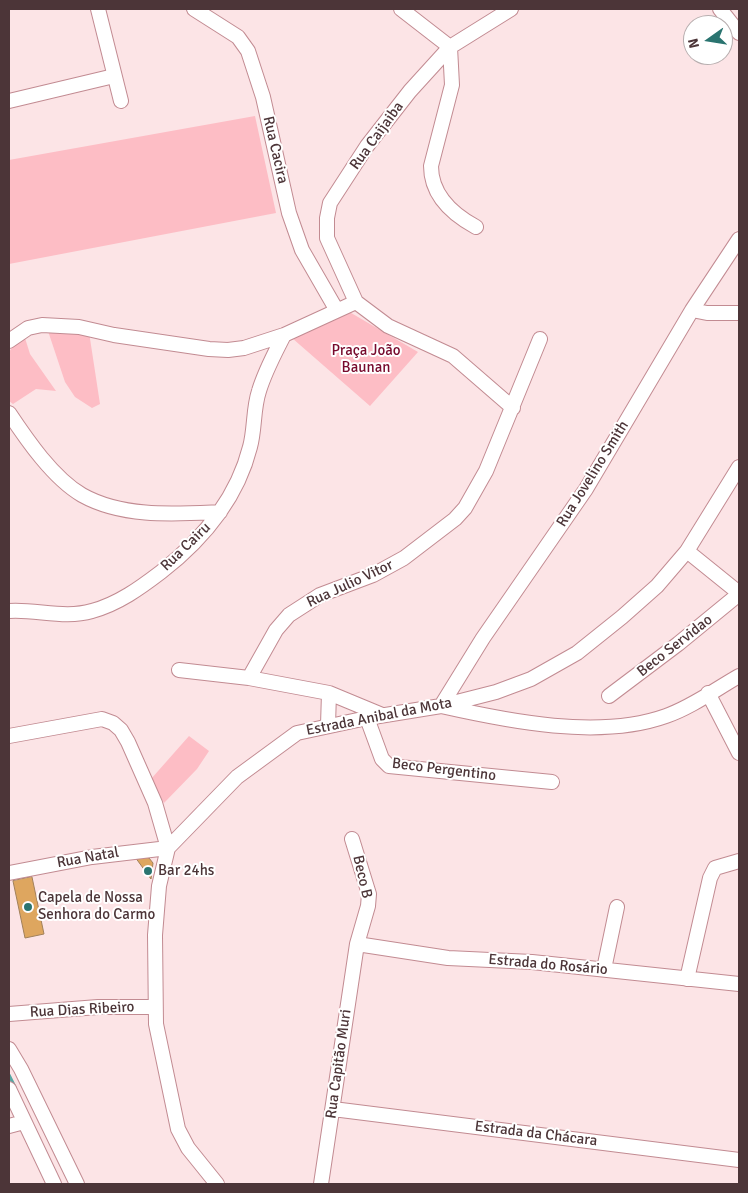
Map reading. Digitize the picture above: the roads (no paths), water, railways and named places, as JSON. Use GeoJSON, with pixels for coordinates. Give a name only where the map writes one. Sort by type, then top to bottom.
{"type":"FeatureCollection","features":[{"type":"Feature","properties":{"kind":"street"},"geometry":{"type":"LineString","coordinates":[[98,9],[121,101]]}},
{"type":"Feature","properties":{"kind":"street","name":"Rua Cacira"},"geometry":{"type":"LineString","coordinates":[[194,9],[238,37],[248,51],[263,97],[289,213],[302,250],[336,309]]}},
{"type":"Feature","properties":{"kind":"street"},"geometry":{"type":"LineString","coordinates":[[401,9],[450,47],[452,86],[431,166],[431,176],[436,191],[446,206],[459,218],[476,227]]}},
{"type":"Feature","properties":{"kind":"street"},"geometry":{"type":"LineString","coordinates":[[720,9],[739,33]]}},
{"type":"Feature","properties":{"kind":"street","name":"Rua Caijaiba"},"geometry":{"type":"LineString","coordinates":[[356,302],[328,238],[327,218],[330,203],[410,91],[450,47],[505,11]]}},
{"type":"Feature","properties":{"kind":"street"},"geometry":{"type":"LineString","coordinates":[[9,101],[114,76]]}},
{"type":"Feature","properties":{"kind":"street","name":"Rua Jovelino Smith"},"geometry":{"type":"LineString","coordinates":[[441,706],[483,638],[586,489],[692,310],[739,239]]}},
{"type":"Feature","properties":{"kind":"street"},"geometry":{"type":"LineString","coordinates":[[9,340],[28,328],[42,324],[79,327],[114,335],[209,349],[244,348],[284,335],[336,309],[356,302],[388,326],[454,356],[513,408]]}},
{"type":"Feature","properties":{"kind":"street"},"geometry":{"type":"LineString","coordinates":[[692,310],[707,313],[739,313]]}},
{"type":"Feature","properties":{"kind":"street","name":"Rua Cairu"},"geometry":{"type":"LineString","coordinates":[[9,611],[70,614],[91,612],[110,605],[133,593],[166,568],[204,534],[220,512],[239,477],[250,447],[259,391],[284,335]]}},
{"type":"Feature","properties":{"kind":"street","name":"Rua Julio Vitor"},"geometry":{"type":"LineString","coordinates":[[249,678],[276,630],[289,615],[320,595],[373,575],[404,558],[455,519],[473,497],[513,408],[540,339]]}},
{"type":"Feature","properties":{"kind":"street"},"geometry":{"type":"LineString","coordinates":[[9,412],[45,462],[81,494],[113,507],[146,512],[173,514],[220,512]]}},
{"type":"Feature","properties":{"kind":"street","name":"Estrada Anibal da Mota"},"geometry":{"type":"LineString","coordinates":[[168,848],[237,777],[274,748],[297,733],[328,725],[441,706],[517,686],[577,653],[643,598],[687,551],[739,467]]}},
{"type":"Feature","properties":{"kind":"street"},"geometry":{"type":"LineString","coordinates":[[687,551],[739,594]]}},
{"type":"Feature","properties":{"kind":"street","name":"Beco Servidao"},"geometry":{"type":"LineString","coordinates":[[609,696],[693,632],[739,594]]}},
{"type":"Feature","properties":{"kind":"street"},"geometry":{"type":"LineString","coordinates":[[179,670],[249,678],[329,693],[383,716]]}},
{"type":"Feature","properties":{"kind":"street"},"geometry":{"type":"LineString","coordinates":[[441,706],[529,724],[630,725],[668,716],[739,676]]}},
{"type":"Feature","properties":{"kind":"street"},"geometry":{"type":"LineString","coordinates":[[328,725],[329,693]]}},
{"type":"Feature","properties":{"kind":"street"},"geometry":{"type":"LineString","coordinates":[[708,693],[739,753]]}},
{"type":"Feature","properties":{"kind":"street","name":"Beco Pergentino"},"geometry":{"type":"LineString","coordinates":[[367,718],[382,759],[389,766],[552,782]]}},
{"type":"Feature","properties":{"kind":"street"},"geometry":{"type":"LineString","coordinates":[[9,736],[102,719],[113,723],[121,730],[128,742],[154,803],[168,848],[159,886],[155,935],[154,1007],[166,1078],[178,1129],[188,1148],[217,1184]]}},
{"type":"Feature","properties":{"kind":"street","name":"Beco B"},"geometry":{"type":"LineString","coordinates":[[352,839],[368,894],[368,906],[357,944]]}},
{"type":"Feature","properties":{"kind":"street","name":"Rua Natal"},"geometry":{"type":"LineString","coordinates":[[9,873],[92,857],[168,848]]}},
{"type":"Feature","properties":{"kind":"street"},"geometry":{"type":"LineString","coordinates":[[687,979],[710,878],[715,868],[739,861]]}},
{"type":"Feature","properties":{"kind":"street"},"geometry":{"type":"LineString","coordinates":[[604,969],[617,907]]}},
{"type":"Feature","properties":{"kind":"street","name":"Estrada do Rosário"},"geometry":{"type":"LineString","coordinates":[[357,944],[448,958],[604,969],[739,984]]}},
{"type":"Feature","properties":{"kind":"street","name":"Rua Capitão Muri"},"geometry":{"type":"LineString","coordinates":[[321,1184],[357,944]]}},
{"type":"Feature","properties":{"kind":"street","name":"Rua Dias Ribeiro"},"geometry":{"type":"LineString","coordinates":[[9,1014],[98,1007],[154,1007]]}},
{"type":"Feature","properties":{"kind":"street"},"geometry":{"type":"LineString","coordinates":[[9,1049],[21,1069],[77,1184]]}},
{"type":"Feature","properties":{"kind":"street"},"geometry":{"type":"LineString","coordinates":[[9,1089],[54,1184]]}},
{"type":"Feature","properties":{"kind":"street","name":"Estrada da Chácara"},"geometry":{"type":"LineString","coordinates":[[333,1110],[739,1160]]}},
{"type":"Feature","properties":{"kind":"street"},"geometry":{"type":"LineString","coordinates":[[9,1126],[24,1122]]}},
{"type":"Feature","properties":{"kind":"waterway"},"geometry":{"type":"LineString","coordinates":[[9,1075],[15,1087]]}},
{"type":"Feature","properties":{"kind":"place","name":"Bar 24hs"},"geometry":{"type":"Point","coordinates":[148,871]}},
{"type":"Feature","properties":{"kind":"place","name":"Capela de Nossa Senhora do Carmo"},"geometry":{"type":"Point","coordinates":[28,907]}},
{"type":"Feature","properties":{"kind":"park label","name":"Praça João Baunan"},"geometry":{"type":"Point","coordinates":[366,360]}}]}
